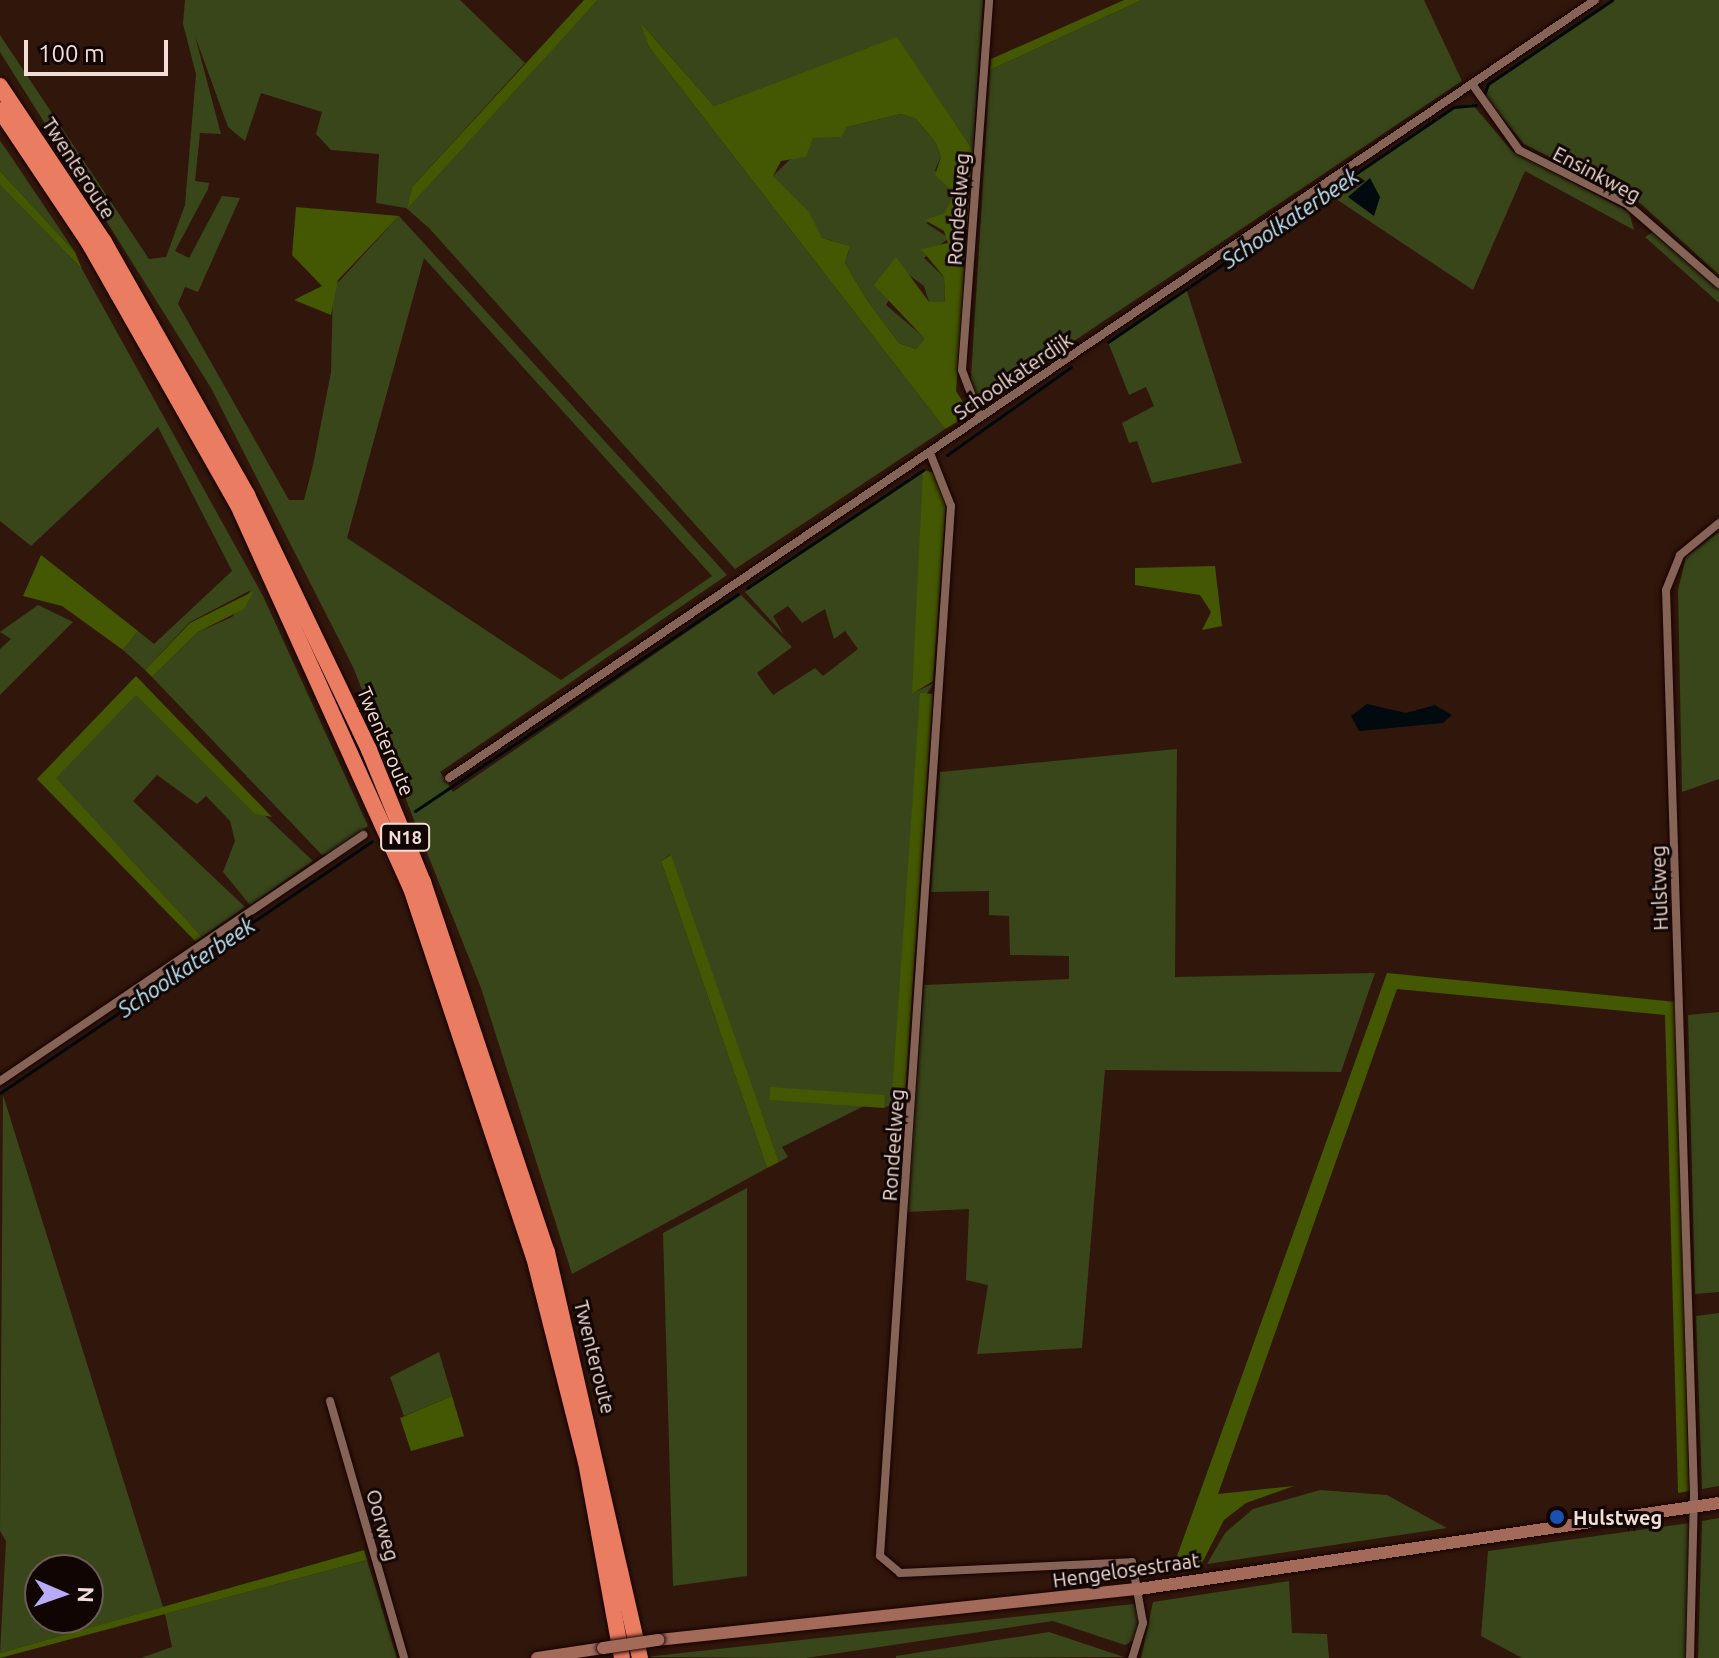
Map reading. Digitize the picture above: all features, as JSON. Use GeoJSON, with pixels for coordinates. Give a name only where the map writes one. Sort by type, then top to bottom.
{"type":"FeatureCollection","features":[{"type":"Feature","properties":{"kind":"highway","name":"Twenteroute"},"geometry":{"type":"LineString","coordinates":[[0,86],[187,385],[294,585],[405,838],[547,1252],[640,1658]]}},
{"type":"Feature","properties":{"kind":"highway","name":"Twenteroute"},"geometry":{"type":"LineString","coordinates":[[0,110],[89,243],[237,503],[411,888],[534,1257],[586,1462],[622,1658]]}},
{"type":"Feature","properties":{"kind":"main road","name":"Hengelosestraat"},"geometry":{"type":"LineString","coordinates":[[537,1658],[658,1640],[1139,1589],[1719,1503]]}},
{"type":"Feature","properties":{"kind":"street","name":"Rondeelweg"},"geometry":{"type":"LineString","coordinates":[[980,417],[962,370],[989,0]]}},
{"type":"Feature","properties":{"kind":"street","name":"Schoolkaterdijk"},"geometry":{"type":"LineString","coordinates":[[449,778],[1595,0]]}},
{"type":"Feature","properties":{"kind":"street","name":"Ensinkweg"},"geometry":{"type":"LineString","coordinates":[[1472,84],[1519,150],[1627,204],[1719,284]]}},
{"type":"Feature","properties":{"kind":"street","name":"Rondeelweg"},"geometry":{"type":"LineString","coordinates":[[930,453],[951,506],[880,1556],[900,1573],[1125,1559],[1139,1589]]}},
{"type":"Feature","properties":{"kind":"street","name":"Hulstweg"},"geometry":{"type":"LineString","coordinates":[[1690,1658],[1694,1506],[1666,590],[1680,555],[1719,523]]}},
{"type":"Feature","properties":{"kind":"street"},"geometry":{"type":"LineString","coordinates":[[0,1081],[364,835]]}},
{"type":"Feature","properties":{"kind":"street","name":"Oorweg"},"geometry":{"type":"LineString","coordinates":[[330,1401],[404,1658]]}},
{"type":"Feature","properties":{"kind":"street"},"geometry":{"type":"LineString","coordinates":[[1132,1658],[1143,1623],[1139,1589]]}},
{"type":"Feature","properties":{"kind":"green space"},"geometry":{"type":"Polygon","coordinates":[[[185,0],[460,0],[525,63],[412,187],[408,207],[598,0],[983,0],[973,150],[897,38],[714,106],[641,23],[649,47],[945,429],[735,569],[429,228],[406,208],[376,203],[379,154],[331,150],[316,134],[322,112],[261,93],[245,141],[228,127],[195,36],[221,134],[200,133],[195,181],[209,183],[208,189],[175,251],[189,258],[222,196],[240,198],[198,292],[185,287],[178,304],[289,500],[304,500],[313,465],[331,372],[333,288],[399,216],[727,575],[440,772],[453,792],[741,595],[792,647],[757,673],[773,695],[815,668],[823,676],[858,649],[845,631],[834,639],[825,609],[802,623],[788,606],[773,616],[784,635],[745,592],[923,470],[928,482],[913,693],[934,683],[922,701],[892,1104],[884,1108],[884,1096],[782,1147],[788,1157],[779,1162],[670,855],[661,861],[767,1168],[572,1274],[481,988],[353,667],[211,388],[0,52],[0,35],[149,259],[166,257],[185,205],[196,74],[183,24],[185,0]],[[424,258],[347,538],[561,680],[712,576],[424,258]]]}},
{"type":"Feature","properties":{"kind":"green space"},"geometry":{"type":"Polygon","coordinates":[[[584,0],[598,0],[407,209],[412,187],[584,0]]]}},
{"type":"Feature","properties":{"kind":"green space"},"geometry":{"type":"Polygon","coordinates":[[[1124,0],[1142,0],[990,70],[991,59],[1124,0]]]}},
{"type":"Feature","properties":{"kind":"green space"},"geometry":{"type":"Polygon","coordinates":[[[1142,0],[1424,0],[1462,81],[977,406],[970,394],[990,70],[1142,0]]]}},
{"type":"Feature","properties":{"kind":"green space"},"geometry":{"type":"Polygon","coordinates":[[[1612,0],[1719,0],[1719,275],[1640,203],[1524,144],[1484,95],[1488,84],[1612,0]]]}},
{"type":"Feature","properties":{"kind":"green space"},"geometry":{"type":"Polygon","coordinates":[[[640,22],[714,106],[897,37],[973,150],[956,391],[971,414],[945,429],[649,47],[640,22]],[[901,114],[847,127],[841,137],[813,138],[806,157],[781,161],[773,176],[809,212],[822,238],[850,246],[845,263],[867,300],[899,343],[916,349],[925,339],[874,285],[896,257],[929,302],[945,302],[944,277],[921,249],[948,243],[944,231],[925,220],[945,213],[954,193],[935,175],[941,157],[936,143],[916,119],[901,114]]]}},
{"type":"Feature","properties":{"kind":"green space"},"geometry":{"type":"Polygon","coordinates":[[[1472,104],[1512,151],[1629,212],[1634,230],[1525,171],[1473,290],[1327,193],[1454,107],[1472,104]]]}},
{"type":"Feature","properties":{"kind":"green space"},"geometry":{"type":"Polygon","coordinates":[[[901,114],[916,119],[936,143],[941,157],[935,170],[954,193],[945,214],[926,223],[949,238],[924,258],[944,277],[945,302],[929,302],[924,286],[905,272],[886,305],[926,339],[916,349],[899,343],[867,300],[845,263],[850,246],[822,238],[773,176],[813,137],[840,137],[847,127],[901,114]]]}},
{"type":"Feature","properties":{"kind":"green space"},"geometry":{"type":"Polygon","coordinates":[[[0,141],[6,149],[75,252],[0,171],[0,141]]]}},
{"type":"Feature","properties":{"kind":"green space"},"geometry":{"type":"Polygon","coordinates":[[[0,171],[75,252],[82,269],[0,185],[0,171]]]}},
{"type":"Feature","properties":{"kind":"green space"},"geometry":{"type":"Polygon","coordinates":[[[0,185],[82,269],[263,596],[368,826],[333,852],[322,855],[152,677],[198,632],[232,617],[251,590],[190,622],[145,670],[123,650],[138,631],[154,644],[232,571],[158,427],[31,546],[0,521],[0,185]]]}},
{"type":"Feature","properties":{"kind":"green space"},"geometry":{"type":"Polygon","coordinates":[[[296,207],[399,216],[338,280],[331,315],[294,300],[322,286],[292,255],[296,207]]]}},
{"type":"Feature","properties":{"kind":"green space"},"geometry":{"type":"Polygon","coordinates":[[[1653,232],[1719,289],[1719,303],[1645,237],[1653,232]]]}},
{"type":"Feature","properties":{"kind":"green space"},"geometry":{"type":"Polygon","coordinates":[[[1186,288],[1242,463],[1152,483],[1137,441],[1129,443],[1122,423],[1154,406],[1146,387],[1129,395],[1108,342],[1186,288]]]}},
{"type":"Feature","properties":{"kind":"green space"},"geometry":{"type":"Polygon","coordinates":[[[923,470],[935,473],[946,501],[933,681],[912,694],[923,470]]]}},
{"type":"Feature","properties":{"kind":"green space"},"geometry":{"type":"Polygon","coordinates":[[[1719,532],[1719,779],[1682,792],[1678,590],[1686,557],[1719,532]]]}},
{"type":"Feature","properties":{"kind":"green space"},"geometry":{"type":"Polygon","coordinates":[[[41,555],[138,631],[123,650],[62,606],[23,596],[41,555]]]}},
{"type":"Feature","properties":{"kind":"green space"},"geometry":{"type":"Polygon","coordinates":[[[1215,566],[1222,626],[1202,630],[1211,612],[1200,595],[1135,585],[1135,568],[1215,566]]]}},
{"type":"Feature","properties":{"kind":"green space"},"geometry":{"type":"Polygon","coordinates":[[[254,591],[244,609],[198,632],[152,677],[145,670],[190,623],[254,591]]]}},
{"type":"Feature","properties":{"kind":"green space"},"geometry":{"type":"Polygon","coordinates":[[[38,605],[73,622],[0,695],[0,649],[11,639],[0,632],[38,605]]]}},
{"type":"Feature","properties":{"kind":"green space"},"geometry":{"type":"Polygon","coordinates":[[[136,676],[272,817],[255,814],[136,695],[56,778],[202,937],[195,941],[37,779],[136,676]]]}},
{"type":"Feature","properties":{"kind":"green space"},"geometry":{"type":"Polygon","coordinates":[[[920,693],[933,694],[905,1098],[892,1097],[920,693]]]}},
{"type":"Feature","properties":{"kind":"green space"},"geometry":{"type":"Polygon","coordinates":[[[136,694],[313,861],[250,905],[223,872],[235,841],[230,821],[206,796],[197,804],[157,775],[133,801],[245,907],[202,937],[55,778],[136,694]]]}},
{"type":"Feature","properties":{"kind":"green space"},"geometry":{"type":"Polygon","coordinates":[[[1177,749],[1175,977],[1375,973],[1341,1072],[1105,1070],[1082,1348],[977,1354],[988,1285],[966,1280],[969,1209],[907,1212],[924,985],[1069,979],[1069,956],[1010,955],[1009,916],[989,915],[989,891],[931,892],[940,772],[1177,749]]]}},
{"type":"Feature","properties":{"kind":"green space"},"geometry":{"type":"Polygon","coordinates":[[[671,855],[779,1162],[767,1168],[661,861],[671,855]]]}},
{"type":"Feature","properties":{"kind":"green space"},"geometry":{"type":"Polygon","coordinates":[[[1387,973],[1676,1002],[1689,1491],[1678,1493],[1665,1015],[1397,989],[1218,1494],[1294,1486],[1246,1503],[1224,1520],[1201,1565],[1172,1570],[1387,973]]]}},
{"type":"Feature","properties":{"kind":"green space"},"geometry":{"type":"Polygon","coordinates":[[[1719,1012],[1719,1292],[1695,1294],[1688,1015],[1719,1012]]]}},
{"type":"Feature","properties":{"kind":"green space"},"geometry":{"type":"Polygon","coordinates":[[[770,1087],[885,1095],[884,1108],[769,1100],[770,1087]]]}},
{"type":"Feature","properties":{"kind":"green space"},"geometry":{"type":"Polygon","coordinates":[[[3,1095],[163,1607],[104,1624],[104,1554],[24,1554],[24,1634],[67,1634],[0,1653],[6,1541],[0,1531],[3,1095]]]}},
{"type":"Feature","properties":{"kind":"green space"},"geometry":{"type":"Polygon","coordinates":[[[747,1188],[747,1576],[673,1586],[663,1233],[747,1188]]]}},
{"type":"Feature","properties":{"kind":"green space"},"geometry":{"type":"Polygon","coordinates":[[[1719,1313],[1719,1486],[1702,1489],[1696,1316],[1719,1313]]]}},
{"type":"Feature","properties":{"kind":"green space"},"geometry":{"type":"Polygon","coordinates":[[[439,1352],[452,1396],[404,1416],[390,1377],[439,1352]]]}},
{"type":"Feature","properties":{"kind":"green space"},"geometry":{"type":"Polygon","coordinates":[[[452,1396],[464,1436],[411,1451],[400,1418],[452,1396]]]}},
{"type":"Feature","properties":{"kind":"green space"},"geometry":{"type":"Polygon","coordinates":[[[1320,1490],[1387,1495],[1447,1528],[1207,1564],[1225,1533],[1253,1509],[1320,1490]]]}},
{"type":"Feature","properties":{"kind":"green space"},"geometry":{"type":"Polygon","coordinates":[[[1719,1518],[1719,1658],[1698,1658],[1702,1521],[1719,1518]]]}},
{"type":"Feature","properties":{"kind":"green space"},"geometry":{"type":"Polygon","coordinates":[[[1690,1523],[1688,1658],[1522,1658],[1481,1636],[1488,1551],[1690,1523]]]}},
{"type":"Feature","properties":{"kind":"green space"},"geometry":{"type":"Polygon","coordinates":[[[364,1550],[367,1560],[104,1630],[104,1624],[364,1550]]]}},
{"type":"Feature","properties":{"kind":"green space"},"geometry":{"type":"Polygon","coordinates":[[[367,1560],[397,1658],[141,1658],[172,1647],[165,1614],[367,1560]]]}},
{"type":"Feature","properties":{"kind":"green space"},"geometry":{"type":"Polygon","coordinates":[[[1289,1581],[1292,1633],[1327,1634],[1329,1658],[1141,1658],[1153,1602],[1289,1581]]]}},
{"type":"Feature","properties":{"kind":"green space"},"geometry":{"type":"Polygon","coordinates":[[[1134,1604],[1141,1618],[1136,1639],[1125,1645],[1053,1621],[806,1658],[645,1657],[1134,1604]]]}},
{"type":"Feature","properties":{"kind":"green space"},"geometry":{"type":"Polygon","coordinates":[[[1049,1632],[1124,1657],[896,1658],[896,1656],[1049,1632]]]}},
{"type":"Feature","properties":{"kind":"green space"},"geometry":{"type":"Polygon","coordinates":[[[67,1634],[90,1634],[0,1658],[0,1653],[67,1634]]]}},
{"type":"Feature","properties":{"kind":"shaded area"},"geometry":{"type":"Polygon","coordinates":[[[1370,178],[1380,197],[1374,216],[1348,197],[1370,178]]]}},
{"type":"Feature","properties":{"kind":"shaded area"},"geometry":{"type":"Polygon","coordinates":[[[1367,704],[1406,713],[1435,705],[1452,715],[1443,723],[1359,731],[1351,716],[1367,704]]]}},
{"type":"Feature","properties":{"kind":"waterway","name":"Schoolkaterbeek"},"geometry":{"type":"LineString","coordinates":[[1484,95],[1488,84],[1612,0]]}},
{"type":"Feature","properties":{"kind":"waterway","name":"Schoolkaterbeek"},"geometry":{"type":"LineString","coordinates":[[1108,342],[1454,107],[1476,105]]}},
{"type":"Feature","properties":{"kind":"waterway","name":"Schoolkaterbeek"},"geometry":{"type":"LineString","coordinates":[[947,455],[1071,367]]}},
{"type":"Feature","properties":{"kind":"waterway","name":"Schoolkaterbeek"},"geometry":{"type":"LineString","coordinates":[[747,588],[923,470]]}},
{"type":"Feature","properties":{"kind":"waterway","name":"Schoolkaterbeek"},"geometry":{"type":"LineString","coordinates":[[415,811],[738,594]]}},
{"type":"Feature","properties":{"kind":"waterway","name":"Schoolkaterbeek"},"geometry":{"type":"LineString","coordinates":[[0,1093],[372,841]]}},
{"type":"Feature","properties":{"kind":"place","name":"Hulstweg"},"geometry":{"type":"Point","coordinates":[1557,1517]}}]}
